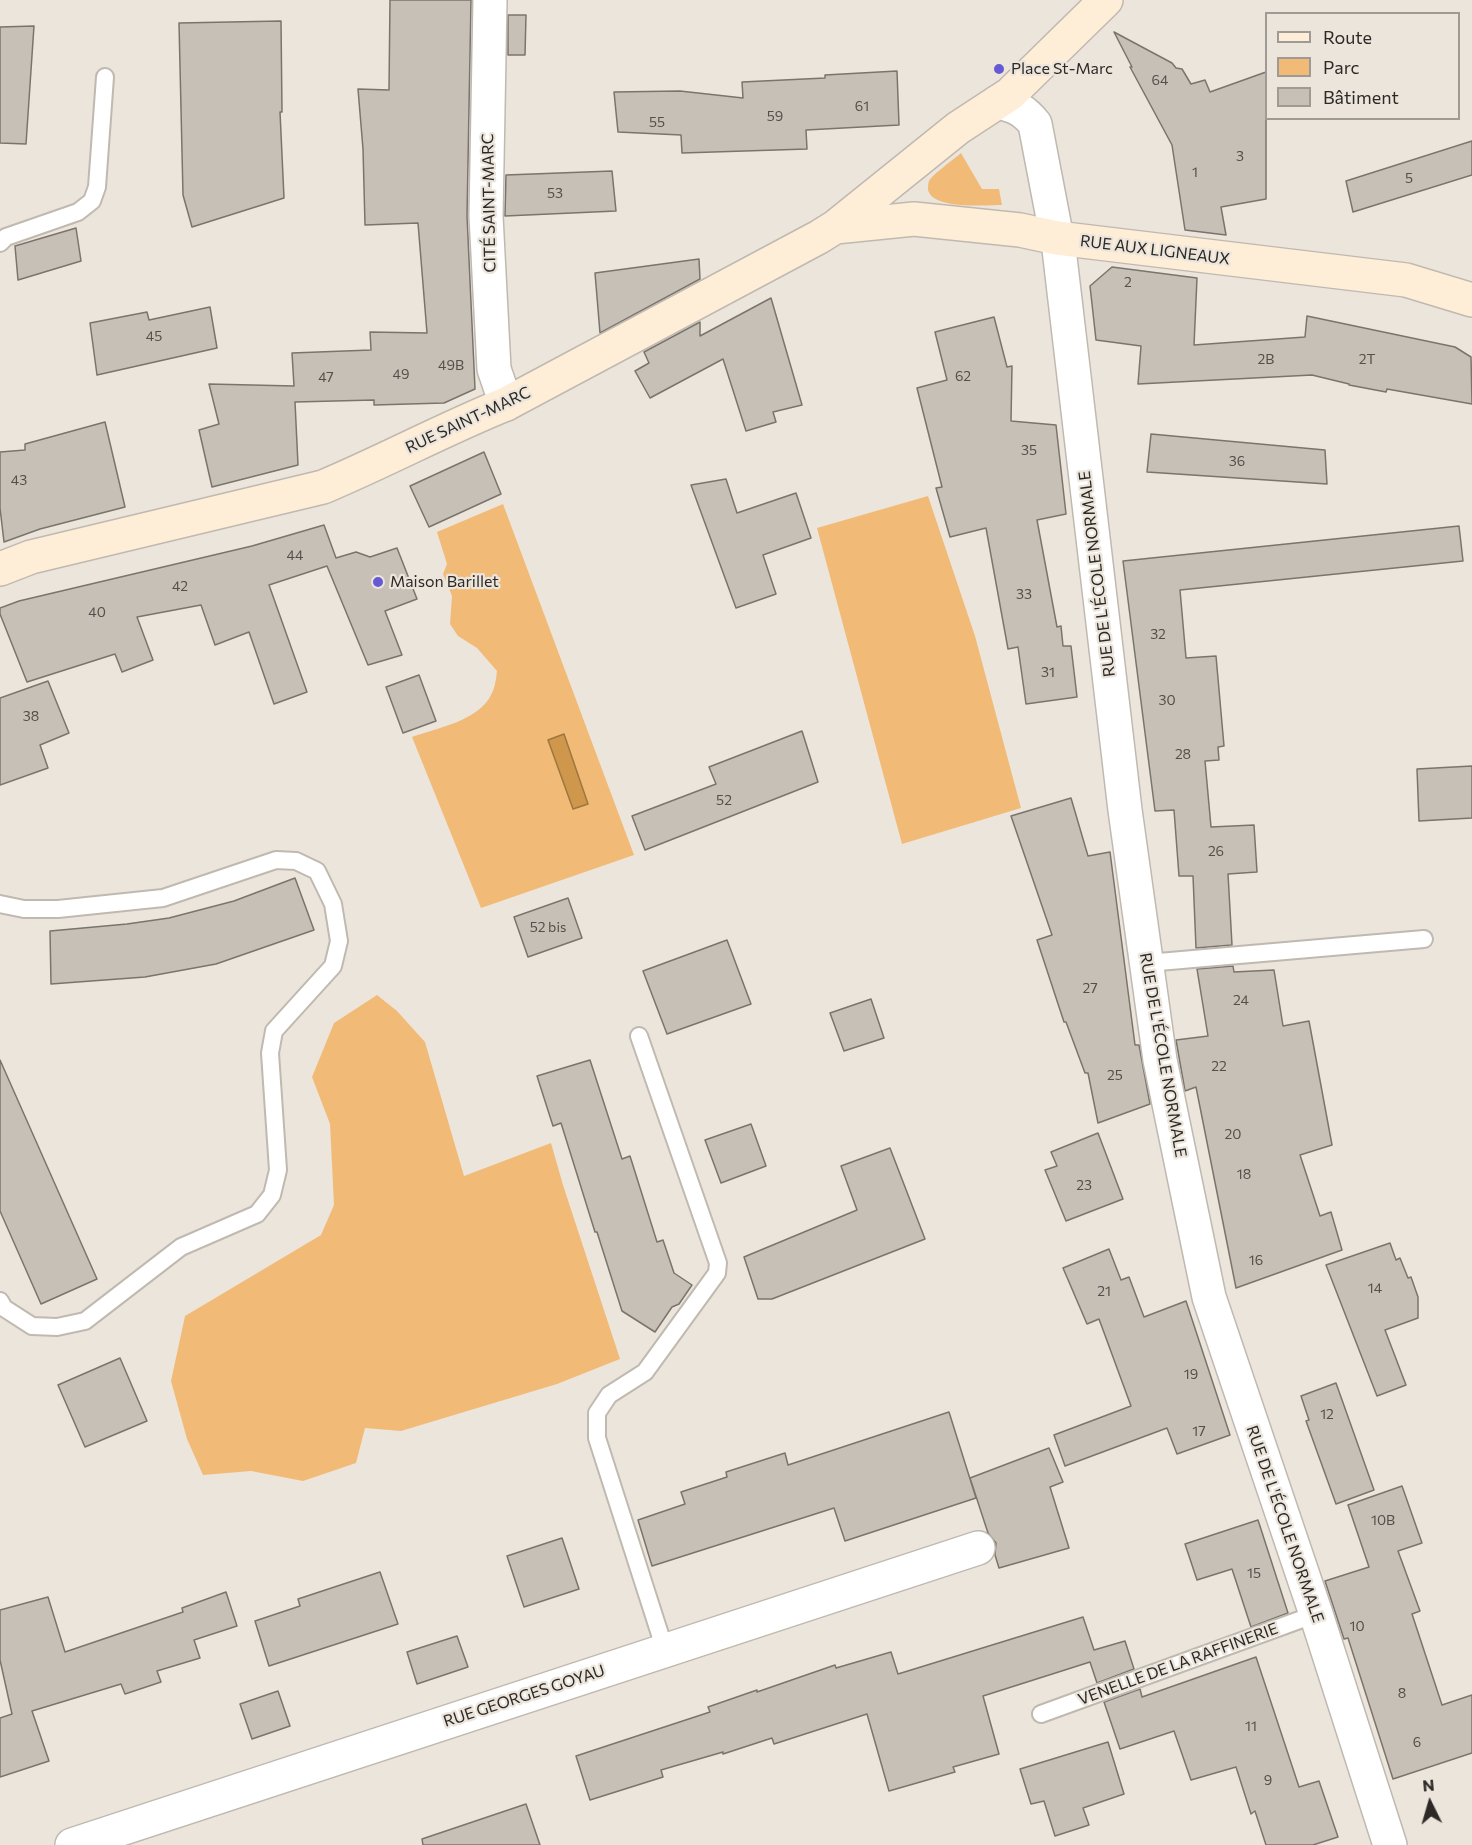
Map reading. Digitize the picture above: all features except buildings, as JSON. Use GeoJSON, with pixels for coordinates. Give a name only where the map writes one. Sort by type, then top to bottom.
{"type":"FeatureCollection","features":[{"type":"Feature","properties":{"kind":"street","name":"CITÉ SAINT-MARC"},"geometry":{"type":"LineString","coordinates":[[490,0],[486,216],[494,369],[506,404]]}},
{"type":"Feature","properties":{"kind":"street","name":"RUE SAINT-MARC"},"geometry":{"type":"LineString","coordinates":[[0,569],[31,557],[323,487],[470,418],[506,404],[835,227],[958,128],[998,102],[1025,80],[1107,0]]}},
{"type":"Feature","properties":{"kind":"street","name":"RUE DE L'ÉCOLE NORMALE"},"geometry":{"type":"LineString","coordinates":[[998,102],[1017,106],[1027,113],[1035,124],[1057,238],[1124,798],[1160,1060],[1209,1297],[1316,1614],[1390,1845]]}},
{"type":"Feature","properties":{"kind":"street"},"geometry":{"type":"LineString","coordinates":[[896,178],[914,219]]}},
{"type":"Feature","properties":{"kind":"street","name":"RUE AUX LIGNEAUX"},"geometry":{"type":"LineString","coordinates":[[835,227],[914,219],[1020,230],[1057,238],[1406,279],[1472,300]]}},
{"type":"Feature","properties":{"kind":"street","name":"RUE GEORGES GOYAU"},"geometry":{"type":"LineString","coordinates":[[72,1845],[978,1548]]}},
{"type":"Feature","properties":{"kind":"lane"},"geometry":{"type":"LineString","coordinates":[[0,243],[6,237],[78,212],[92,201],[97,187],[105,77]]}},
{"type":"Feature","properties":{"kind":"lane"},"geometry":{"type":"LineString","coordinates":[[0,904],[24,909],[58,909],[163,898],[276,860],[296,861],[317,871],[333,904],[339,941],[333,966],[274,1031],[270,1053],[278,1170],[272,1195],[257,1214],[181,1247],[86,1321],[57,1327],[32,1326],[4,1308],[0,1301]]}},
{"type":"Feature","properties":{"kind":"lane"},"geometry":{"type":"LineString","coordinates":[[1147,963],[1424,939]]}},
{"type":"Feature","properties":{"kind":"lane"},"geometry":{"type":"LineString","coordinates":[[639,1036],[718,1263],[717,1273],[645,1372],[609,1395],[597,1413],[597,1438],[665,1650]]}},
{"type":"Feature","properties":{"kind":"lane","name":"VENELLE DE LA RAFFINERIE"},"geometry":{"type":"LineString","coordinates":[[1041,1714],[1316,1614]]}},
{"type":"Feature","properties":{"kind":"green space"},"geometry":{"type":"Polygon","coordinates":[[[961,153],[982,189],[999,189],[1002,205],[949,204],[932,196],[928,190],[931,178],[961,153]]]}},
{"type":"Feature","properties":{"kind":"green space"},"geometry":{"type":"Polygon","coordinates":[[[928,496],[975,636],[1021,808],[902,844],[817,528],[928,496]]]}},
{"type":"Feature","properties":{"kind":"green space"},"geometry":{"type":"Polygon","coordinates":[[[503,504],[634,855],[481,908],[412,737],[445,727],[467,717],[485,704],[491,695],[497,671],[477,648],[458,636],[450,624],[452,596],[443,574],[447,564],[437,532],[503,504]]]}},
{"type":"Feature","properties":{"kind":"green space"},"geometry":{"type":"Polygon","coordinates":[[[377,995],[397,1011],[425,1042],[464,1176],[551,1143],[620,1359],[557,1384],[401,1431],[365,1428],[356,1463],[303,1481],[251,1471],[203,1475],[187,1439],[171,1381],[185,1316],[321,1235],[334,1205],[330,1124],[312,1077],[334,1023],[377,995]]]}},
{"type":"Feature","properties":{"kind":"shaded area"},"geometry":{"type":"Polygon","coordinates":[[[564,734],[588,804],[573,809],[548,740],[564,734]]]}},
{"type":"Feature","properties":{"kind":"place","name":"Place St-Marc"},"geometry":{"type":"Point","coordinates":[999,69]}},
{"type":"Feature","properties":{"kind":"place","name":"Maison Barillet"},"geometry":{"type":"Point","coordinates":[378,582]}}]}
